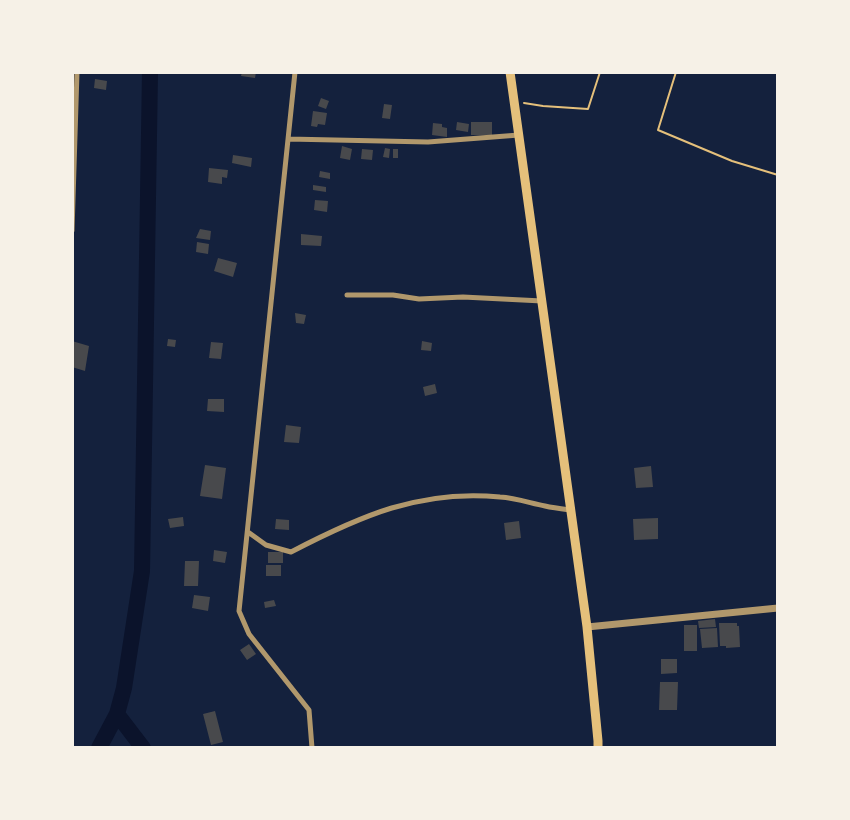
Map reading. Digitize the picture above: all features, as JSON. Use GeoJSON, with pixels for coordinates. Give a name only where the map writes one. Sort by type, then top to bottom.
{"type":"FeatureCollection","features":[{"type":"Feature","properties":{"kind":"highway"},"geometry":{"type":"LineString","coordinates":[[510,72],[588,627],[598,748]]}},
{"type":"Feature","properties":{"kind":"street"},"geometry":{"type":"LineString","coordinates":[[72,230],[77,72]]}},
{"type":"Feature","properties":{"kind":"street"},"geometry":{"type":"LineString","coordinates":[[295,72],[239,611],[249,634],[308,710],[312,748]]}},
{"type":"Feature","properties":{"kind":"street"},"geometry":{"type":"LineString","coordinates":[[288,139],[428,142],[519,135]]}},
{"type":"Feature","properties":{"kind":"street"},"geometry":{"type":"LineString","coordinates":[[347,295],[393,295],[419,298],[463,297],[542,301]]}},
{"type":"Feature","properties":{"kind":"street"},"geometry":{"type":"LineString","coordinates":[[248,532],[266,545],[291,552],[332,531],[379,511],[444,496],[500,497],[571,510]]}},
{"type":"Feature","properties":{"kind":"street"},"geometry":{"type":"LineString","coordinates":[[588,627],[778,608]]}},
{"type":"Feature","properties":{"kind":"path"},"geometry":{"type":"LineString","coordinates":[[514,101],[542,106],[588,109],[600,72]]}},
{"type":"Feature","properties":{"kind":"path"},"geometry":{"type":"LineString","coordinates":[[676,72],[658,130],[732,161],[778,175]]}},
{"type":"Feature","properties":{"kind":"building"},"geometry":{"type":"Polygon","coordinates":[[[242,72],[256,72],[255,78],[241,76],[242,72]]]}},
{"type":"Feature","properties":{"kind":"building"},"geometry":{"type":"Polygon","coordinates":[[[95,79],[107,81],[106,90],[94,88],[95,79]]]}},
{"type":"Feature","properties":{"kind":"building"},"geometry":{"type":"Polygon","coordinates":[[[321,98],[329,101],[326,109],[318,106],[321,98]]]}},
{"type":"Feature","properties":{"kind":"building"},"geometry":{"type":"Polygon","coordinates":[[[384,104],[392,105],[390,119],[382,118],[384,104]]]}},
{"type":"Feature","properties":{"kind":"building"},"geometry":{"type":"Polygon","coordinates":[[[313,111],[327,113],[325,125],[311,126],[313,111]]]}},
{"type":"Feature","properties":{"kind":"building"},"geometry":{"type":"Polygon","coordinates":[[[457,122],[469,124],[468,132],[456,130],[457,122]]]}},
{"type":"Feature","properties":{"kind":"building"},"geometry":{"type":"Polygon","coordinates":[[[471,122],[492,122],[492,135],[471,135],[471,122]]]}},
{"type":"Feature","properties":{"kind":"building"},"geometry":{"type":"Polygon","coordinates":[[[433,123],[442,124],[442,127],[447,128],[447,137],[432,135],[433,123]]]}},
{"type":"Feature","properties":{"kind":"building"},"geometry":{"type":"Polygon","coordinates":[[[342,146],[352,149],[350,160],[340,158],[342,146]]]}},
{"type":"Feature","properties":{"kind":"building"},"geometry":{"type":"Polygon","coordinates":[[[385,148],[390,149],[389,158],[383,157],[385,148]]]}},
{"type":"Feature","properties":{"kind":"building"},"geometry":{"type":"Polygon","coordinates":[[[362,149],[373,150],[372,160],[361,159],[362,149]]]}},
{"type":"Feature","properties":{"kind":"building"},"geometry":{"type":"Polygon","coordinates":[[[393,149],[398,149],[398,158],[393,158],[393,149]]]}},
{"type":"Feature","properties":{"kind":"building"},"geometry":{"type":"Polygon","coordinates":[[[233,155],[252,158],[251,167],[232,163],[233,155]]]}},
{"type":"Feature","properties":{"kind":"building"},"geometry":{"type":"Polygon","coordinates":[[[209,168],[228,170],[227,178],[222,177],[222,184],[208,182],[209,168]]]}},
{"type":"Feature","properties":{"kind":"building"},"geometry":{"type":"Polygon","coordinates":[[[320,171],[330,173],[330,179],[319,177],[320,171]]]}},
{"type":"Feature","properties":{"kind":"building"},"geometry":{"type":"Polygon","coordinates":[[[313,185],[326,187],[326,192],[313,190],[313,185]]]}},
{"type":"Feature","properties":{"kind":"building"},"geometry":{"type":"Polygon","coordinates":[[[315,200],[328,201],[327,212],[314,210],[315,200]]]}},
{"type":"Feature","properties":{"kind":"building"},"geometry":{"type":"Polygon","coordinates":[[[200,229],[211,231],[210,240],[196,238],[200,229]]]}},
{"type":"Feature","properties":{"kind":"building"},"geometry":{"type":"Polygon","coordinates":[[[301,234],[322,236],[321,246],[301,245],[301,234]]]}},
{"type":"Feature","properties":{"kind":"building"},"geometry":{"type":"Polygon","coordinates":[[[197,242],[209,244],[208,254],[196,252],[197,242]]]}},
{"type":"Feature","properties":{"kind":"building"},"geometry":{"type":"Polygon","coordinates":[[[218,258],[237,263],[233,277],[214,271],[218,258]]]}},
{"type":"Feature","properties":{"kind":"building"},"geometry":{"type":"Polygon","coordinates":[[[295,313],[306,315],[304,324],[296,323],[295,313]]]}},
{"type":"Feature","properties":{"kind":"building"},"geometry":{"type":"Polygon","coordinates":[[[168,339],[176,340],[175,347],[167,346],[168,339]]]}},
{"type":"Feature","properties":{"kind":"building"},"geometry":{"type":"Polygon","coordinates":[[[72,341],[89,346],[85,371],[72,367],[72,341]]]}},
{"type":"Feature","properties":{"kind":"building"},"geometry":{"type":"Polygon","coordinates":[[[422,341],[432,343],[431,351],[421,350],[422,341]]]}},
{"type":"Feature","properties":{"kind":"building"},"geometry":{"type":"Polygon","coordinates":[[[211,342],[223,343],[221,359],[209,358],[211,342]]]}},
{"type":"Feature","properties":{"kind":"building"},"geometry":{"type":"Polygon","coordinates":[[[435,384],[437,393],[425,396],[423,387],[435,384]]]}},
{"type":"Feature","properties":{"kind":"building"},"geometry":{"type":"Polygon","coordinates":[[[208,399],[224,399],[224,412],[207,411],[208,399]]]}},
{"type":"Feature","properties":{"kind":"building"},"geometry":{"type":"Polygon","coordinates":[[[286,425],[301,427],[299,443],[284,442],[286,425]]]}},
{"type":"Feature","properties":{"kind":"building"},"geometry":{"type":"Polygon","coordinates":[[[205,465],[226,468],[222,499],[200,496],[205,465]]]}},
{"type":"Feature","properties":{"kind":"building"},"geometry":{"type":"Polygon","coordinates":[[[651,466],[653,487],[636,488],[634,468],[651,466]]]}},
{"type":"Feature","properties":{"kind":"building"},"geometry":{"type":"Polygon","coordinates":[[[183,517],[184,526],[170,528],[168,519],[183,517]]]}},
{"type":"Feature","properties":{"kind":"building"},"geometry":{"type":"Polygon","coordinates":[[[658,518],[658,539],[634,540],[633,519],[658,518]]]}},
{"type":"Feature","properties":{"kind":"building"},"geometry":{"type":"Polygon","coordinates":[[[276,519],[289,520],[289,530],[275,529],[276,519]]]}},
{"type":"Feature","properties":{"kind":"building"},"geometry":{"type":"Polygon","coordinates":[[[519,521],[521,538],[506,540],[504,523],[519,521]]]}},
{"type":"Feature","properties":{"kind":"building"},"geometry":{"type":"Polygon","coordinates":[[[214,550],[227,552],[225,563],[213,561],[214,550]]]}},
{"type":"Feature","properties":{"kind":"building"},"geometry":{"type":"Polygon","coordinates":[[[268,552],[283,552],[283,563],[268,563],[268,552]]]}},
{"type":"Feature","properties":{"kind":"building"},"geometry":{"type":"Polygon","coordinates":[[[185,561],[199,561],[198,586],[184,586],[185,561]]]}},
{"type":"Feature","properties":{"kind":"building"},"geometry":{"type":"Polygon","coordinates":[[[266,565],[281,565],[281,576],[266,576],[266,565]]]}},
{"type":"Feature","properties":{"kind":"building"},"geometry":{"type":"Polygon","coordinates":[[[194,595],[210,597],[208,611],[192,608],[194,595]]]}},
{"type":"Feature","properties":{"kind":"building"},"geometry":{"type":"Polygon","coordinates":[[[274,600],[276,606],[265,608],[264,602],[274,600]]]}},
{"type":"Feature","properties":{"kind":"building"},"geometry":{"type":"Polygon","coordinates":[[[715,619],[716,627],[699,628],[698,621],[715,619]]]}},
{"type":"Feature","properties":{"kind":"building"},"geometry":{"type":"Polygon","coordinates":[[[719,623],[737,623],[737,626],[739,626],[740,647],[726,648],[726,646],[720,646],[719,623]]]}},
{"type":"Feature","properties":{"kind":"building"},"geometry":{"type":"Polygon","coordinates":[[[684,625],[697,625],[697,651],[684,651],[684,625]]]}},
{"type":"Feature","properties":{"kind":"building"},"geometry":{"type":"Polygon","coordinates":[[[717,628],[718,647],[702,648],[700,629],[717,628]]]}},
{"type":"Feature","properties":{"kind":"building"},"geometry":{"type":"Polygon","coordinates":[[[249,644],[256,654],[247,660],[240,650],[249,644]]]}},
{"type":"Feature","properties":{"kind":"building"},"geometry":{"type":"Polygon","coordinates":[[[661,659],[677,659],[677,673],[661,674],[661,659]]]}},
{"type":"Feature","properties":{"kind":"building"},"geometry":{"type":"Polygon","coordinates":[[[660,682],[678,682],[677,710],[659,710],[660,682]]]}},
{"type":"Feature","properties":{"kind":"building"},"geometry":{"type":"Polygon","coordinates":[[[215,711],[223,742],[211,745],[203,714],[215,711]]]}},
{"type":"Feature","properties":{"kind":"waterway"},"geometry":{"type":"LineString","coordinates":[[99,748],[117,714],[124,688],[142,571],[150,72]]}},
{"type":"Feature","properties":{"kind":"waterway"},"geometry":{"type":"LineString","coordinates":[[117,714],[143,748]]}}]}
